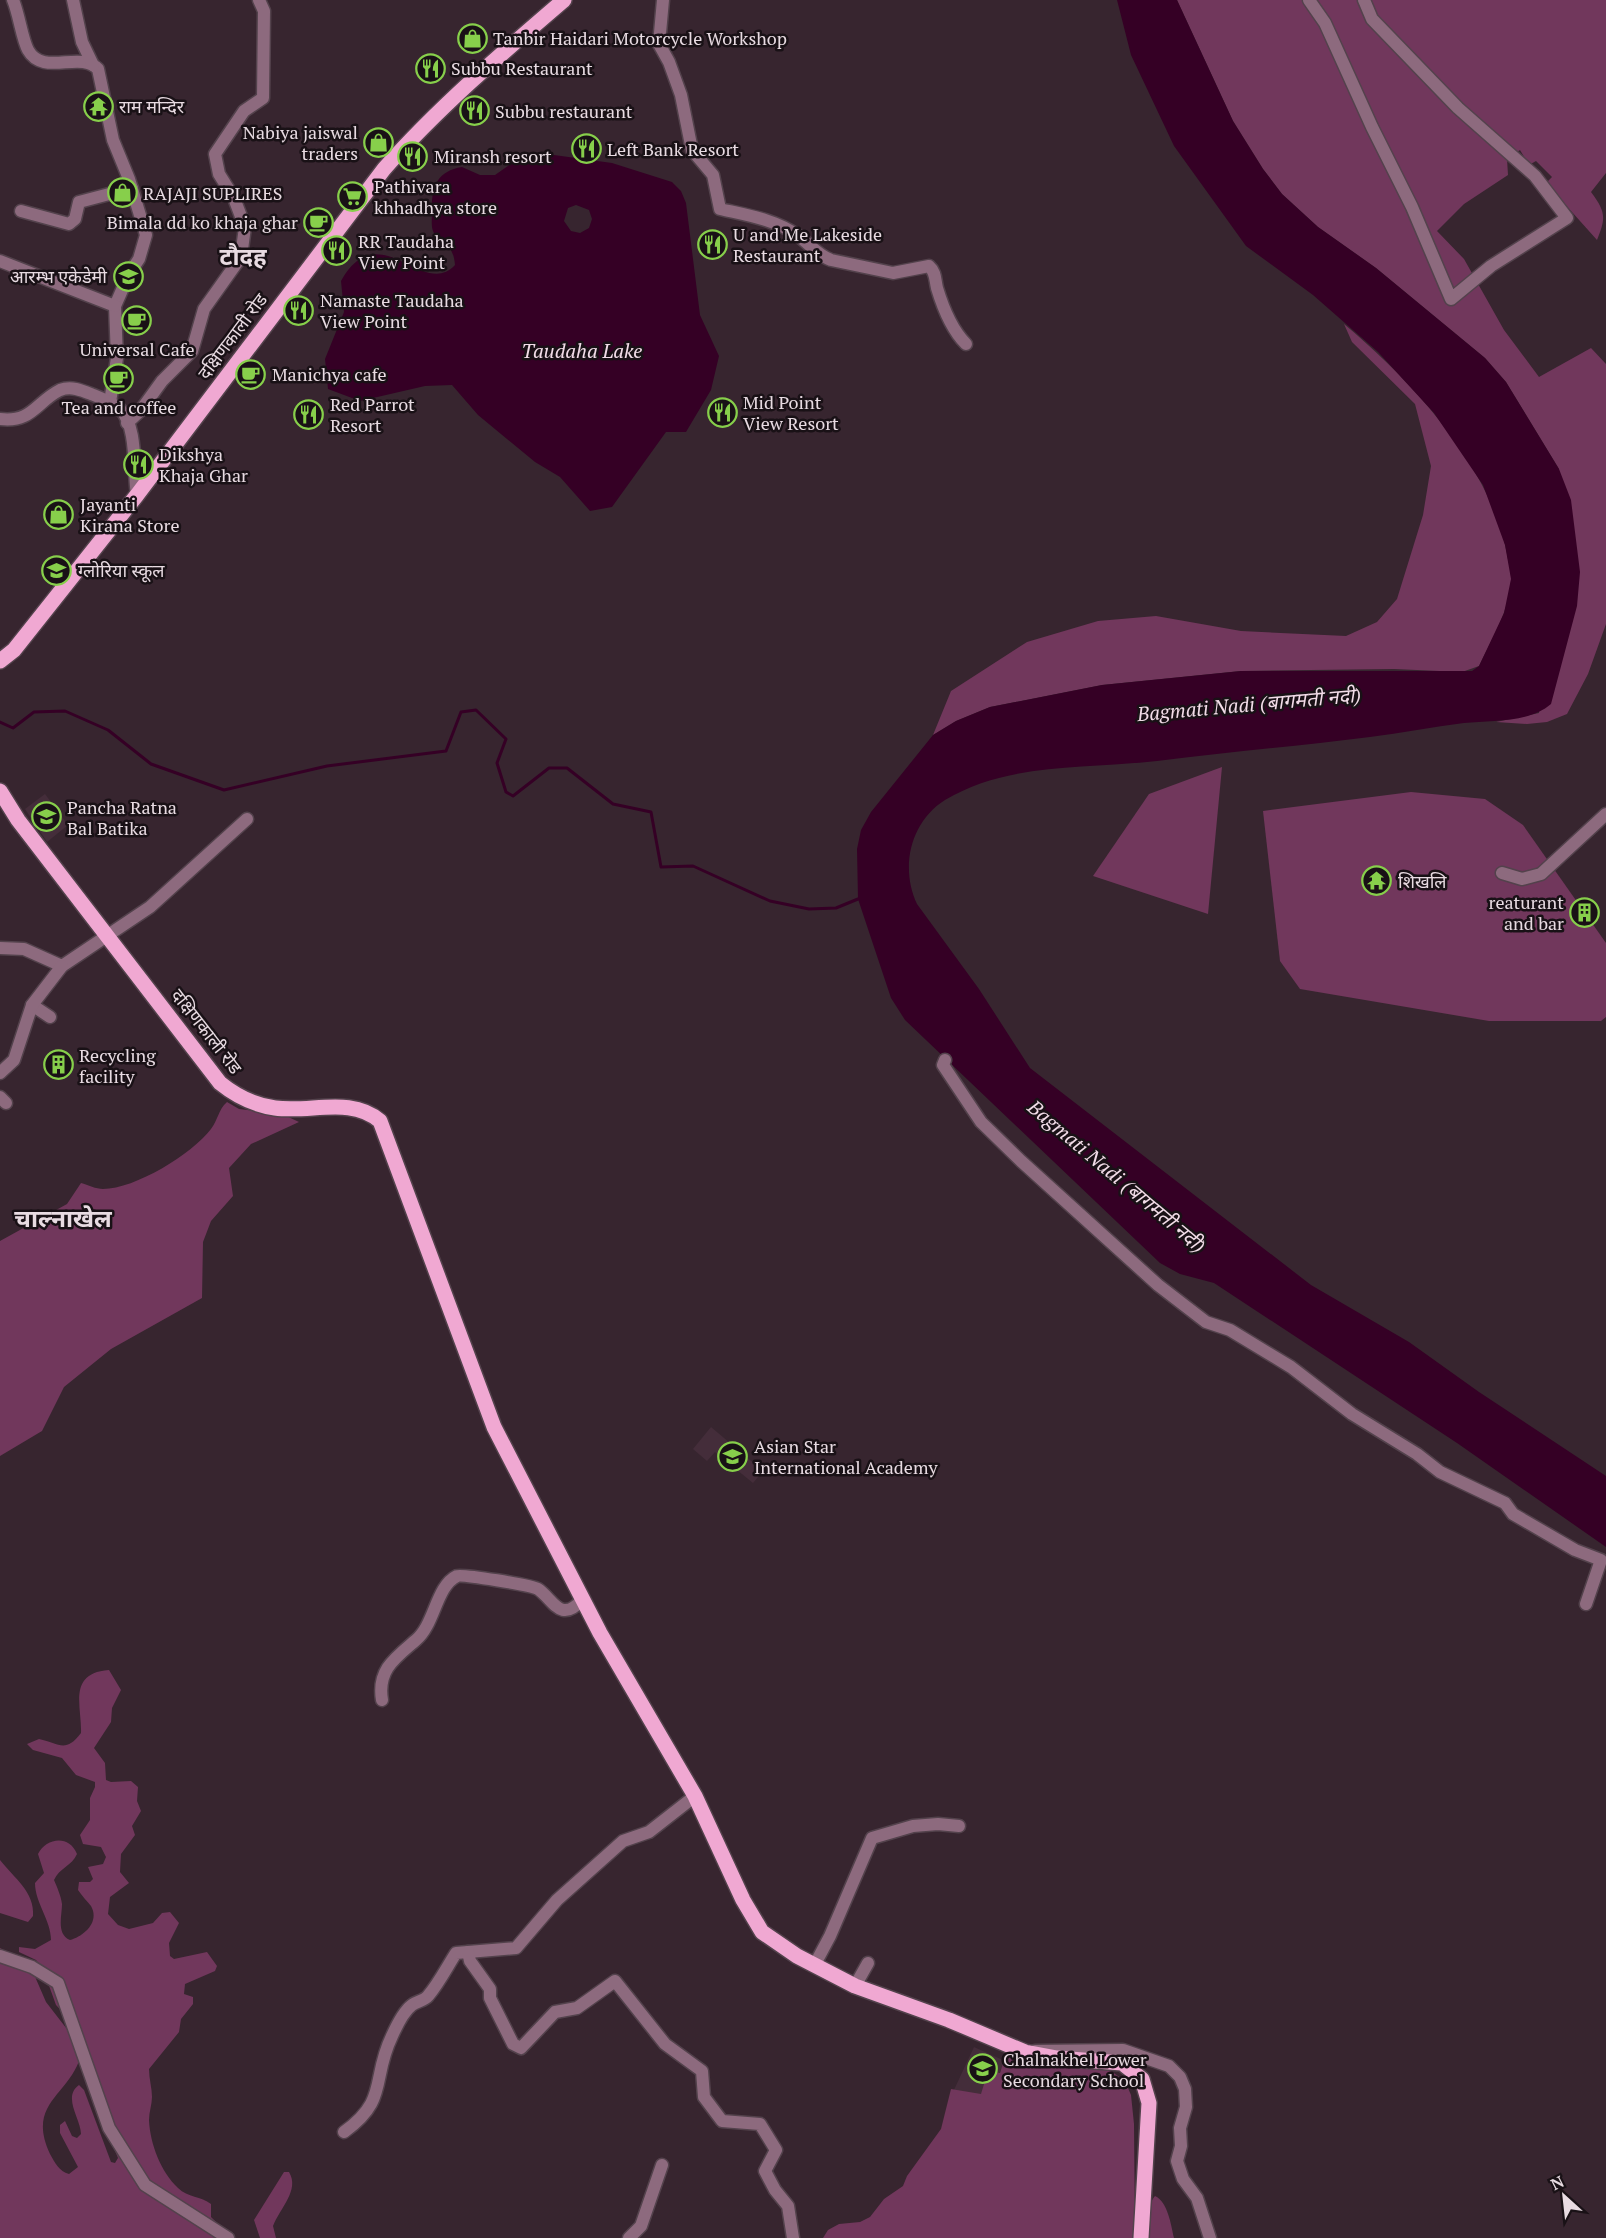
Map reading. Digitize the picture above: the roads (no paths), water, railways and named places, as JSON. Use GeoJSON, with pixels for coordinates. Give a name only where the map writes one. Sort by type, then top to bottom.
{"type":"FeatureCollection","features":[{"type":"Feature","properties":{"kind":"main road","name":"दक्षिणकाली रोड"},"geometry":{"type":"LineString","coordinates":[[0,661],[14,650],[137,495],[384,169],[417,131],[473,78],[564,0]]}},
{"type":"Feature","properties":{"kind":"main road","name":"दक्षिणकाली रोड"},"geometry":{"type":"LineString","coordinates":[[0,790],[18,820],[220,1083],[231,1092],[255,1103],[275,1108],[320,1109],[349,1106],[363,1110],[375,1117],[385,1131],[488,1414],[582,1600],[695,1797],[743,1900],[762,1932],[814,1966],[855,1986],[949,2020],[1025,2052],[1070,2059],[1118,2062],[1131,2068],[1142,2079],[1149,2103],[1141,2238]]}},
{"type":"Feature","properties":{"kind":"street"},"geometry":{"type":"LineString","coordinates":[[13,0],[27,50],[41,63],[93,65]]}},
{"type":"Feature","properties":{"kind":"street"},"geometry":{"type":"LineString","coordinates":[[73,0],[82,42],[93,65],[98,69],[113,140],[132,188],[146,235],[139,259],[129,274],[115,306],[117,358],[110,402]]}},
{"type":"Feature","properties":{"kind":"street"},"geometry":{"type":"LineString","coordinates":[[127,423],[141,410],[162,381],[192,351],[204,309],[241,257],[245,227],[234,198],[219,174],[215,154],[244,111],[262,98],[264,11],[259,0]]}},
{"type":"Feature","properties":{"kind":"street"},"geometry":{"type":"LineString","coordinates":[[663,0],[659,44],[669,62],[681,95],[692,150],[713,175],[720,209],[772,222],[797,235],[823,257],[831,260],[893,273],[929,266],[934,270],[937,288],[957,335],[966,344]]}},
{"type":"Feature","properties":{"kind":"street"},"geometry":{"type":"LineString","coordinates":[[1309,0],[1325,23],[1372,127],[1412,207],[1451,299],[1491,266],[1567,218],[1535,176],[1458,108],[1372,19],[1364,0]]}},
{"type":"Feature","properties":{"kind":"street"},"geometry":{"type":"LineString","coordinates":[[21,210],[69,224],[75,219],[79,202],[132,188]]}},
{"type":"Feature","properties":{"kind":"street"},"geometry":{"type":"LineString","coordinates":[[0,261],[115,306]]}},
{"type":"Feature","properties":{"kind":"street"},"geometry":{"type":"LineString","coordinates":[[0,419],[10,421],[28,416],[63,389],[76,388],[110,402],[121,410],[127,423],[134,448],[137,495]]}},
{"type":"Feature","properties":{"kind":"street"},"geometry":{"type":"LineString","coordinates":[[1502,873],[1522,879],[1541,874],[1606,814]]}},
{"type":"Feature","properties":{"kind":"street"},"geometry":{"type":"LineString","coordinates":[[0,1073],[14,1060],[42,1011],[62,966],[150,907],[247,819]]}},
{"type":"Feature","properties":{"kind":"street"},"geometry":{"type":"LineString","coordinates":[[0,948],[24,950],[62,966]]}},
{"type":"Feature","properties":{"kind":"street"},"geometry":{"type":"LineString","coordinates":[[945,1060],[943,1065],[981,1122],[1125,1256],[1206,1323],[1230,1330],[1291,1367],[1352,1414],[1417,1454],[1440,1472],[1505,1503],[1513,1514],[1575,1550],[1601,1560],[1586,1604]]}},
{"type":"Feature","properties":{"kind":"street"},"geometry":{"type":"LineString","coordinates":[[382,1700],[380,1685],[389,1665],[400,1651],[418,1639],[439,1604],[442,1589],[456,1577],[464,1574],[487,1581],[519,1584],[538,1590],[551,1605],[561,1609],[573,1608],[582,1600]]}},
{"type":"Feature","properties":{"kind":"street"},"geometry":{"type":"LineString","coordinates":[[344,2132],[357,2122],[377,2097],[379,2076],[392,2036],[411,2005],[427,1998],[456,1953],[516,1948],[557,1900],[623,1841],[649,1832],[695,1797]]}},
{"type":"Feature","properties":{"kind":"street"},"geometry":{"type":"LineString","coordinates":[[814,1966],[830,1936],[872,1838],[913,1826],[938,1824],[959,1827]]}},
{"type":"Feature","properties":{"kind":"street"},"geometry":{"type":"LineString","coordinates":[[468,1952],[470,1961],[490,1989],[490,1998],[513,2044],[521,2048],[555,2012],[577,2008],[615,1981],[665,2044],[702,2071],[704,2097],[722,2121],[760,2124],[776,2150],[765,2171],[775,2190],[788,2206],[793,2238]]}},
{"type":"Feature","properties":{"kind":"street"},"geometry":{"type":"LineString","coordinates":[[0,1956],[32,1967],[58,1983],[109,2128],[145,2186],[228,2238]]}},
{"type":"Feature","properties":{"kind":"street"},"geometry":{"type":"LineString","coordinates":[[855,1986],[868,1963]]}},
{"type":"Feature","properties":{"kind":"street"},"geometry":{"type":"LineString","coordinates":[[1025,2052],[1051,2049],[1123,2050],[1169,2066],[1180,2076],[1186,2098],[1177,2161],[1184,2179],[1197,2198],[1210,2238]]}},
{"type":"Feature","properties":{"kind":"street"},"geometry":{"type":"LineString","coordinates":[[628,2238],[641,2226],[662,2165]]}},
{"type":"Feature","properties":{"kind":"water","name":"Bagmati Nadi (बागमती नदी)"},"geometry":{"type":"Polygon","coordinates":[[[1117,0],[1177,0],[1233,121],[1263,169],[1282,194],[1318,227],[1376,268],[1485,358],[1506,382],[1559,469],[1571,500],[1580,572],[1577,606],[1551,704],[1532,715],[1510,720],[1464,723],[1382,735],[1157,761],[1048,769],[995,779],[945,800],[923,820],[916,833],[909,861],[912,890],[917,904],[979,989],[1030,1068],[1311,1285],[1409,1342],[1479,1392],[1606,1476],[1606,1547],[1457,1443],[1214,1283],[1180,1274],[1160,1263],[905,1020],[891,998],[858,899],[857,849],[861,830],[871,812],[933,735],[956,721],[990,707],[1102,685],[1241,671],[1472,671],[1479,666],[1504,613],[1511,579],[1505,545],[1483,485],[1434,413],[1378,352],[1313,295],[1246,246],[1174,146],[1131,55],[1117,0]]]}},
{"type":"Feature","properties":{"kind":"water","name":"Taudaha Lake"},"geometry":{"type":"Polygon","coordinates":[[[554,155],[612,163],[672,182],[681,191],[686,203],[700,315],[719,356],[711,390],[686,432],[666,432],[612,507],[590,511],[560,477],[535,462],[478,415],[452,385],[425,386],[360,401],[328,389],[325,359],[344,312],[341,281],[355,262],[370,255],[385,255],[429,273],[442,273],[455,265],[452,251],[432,229],[433,196],[437,182],[446,172],[453,169],[462,167],[480,175],[495,175],[515,161],[554,155]],[[576,205],[568,208],[564,221],[571,231],[580,233],[589,228],[592,219],[589,210],[576,205]]]}},
{"type":"Feature","properties":{"kind":"waterway"},"geometry":{"type":"LineString","coordinates":[[0,722],[13,728],[34,712],[65,711],[108,730],[151,764],[224,790],[327,766],[446,751],[461,712],[476,710],[506,739],[497,763],[506,792],[513,796],[549,768],[567,768],[613,804],[651,812],[661,867],[693,866],[770,901],[809,909],[836,908],[858,899]]}},
{"type":"Feature","properties":{"kind":"place","name":"Tanbir Haidari Motorcycle Workshop"},"geometry":{"type":"Point","coordinates":[472,38]}},
{"type":"Feature","properties":{"kind":"place","name":"Subbu Restaurant"},"geometry":{"type":"Point","coordinates":[430,68]}},
{"type":"Feature","properties":{"kind":"place","name":"राम मन्दिर"},"geometry":{"type":"Point","coordinates":[98,106]}},
{"type":"Feature","properties":{"kind":"place","name":"Subbu restaurant"},"geometry":{"type":"Point","coordinates":[474,111]}},
{"type":"Feature","properties":{"kind":"place","name":"Nabiya jaiswal traders"},"geometry":{"type":"Point","coordinates":[379,142]}},
{"type":"Feature","properties":{"kind":"place","name":"Left Bank Resort"},"geometry":{"type":"Point","coordinates":[586,149]}},
{"type":"Feature","properties":{"kind":"place","name":"Miransh resort"},"geometry":{"type":"Point","coordinates":[413,156]}},
{"type":"Feature","properties":{"kind":"place","name":"RAJAJI SUPLIRES"},"geometry":{"type":"Point","coordinates":[122,193]}},
{"type":"Feature","properties":{"kind":"place","name":"Pathivara khhadhya store"},"geometry":{"type":"Point","coordinates":[353,196]}},
{"type":"Feature","properties":{"kind":"place","name":"Bimala dd ko khaja ghar"},"geometry":{"type":"Point","coordinates":[319,222]}},
{"type":"Feature","properties":{"kind":"place","name":"U and Me Lakeside Restaurant"},"geometry":{"type":"Point","coordinates":[712,244]}},
{"type":"Feature","properties":{"kind":"place","name":"RR Taudaha View Point"},"geometry":{"type":"Point","coordinates":[337,251]}},
{"type":"Feature","properties":{"kind":"place","name":"आरम्भ एकेडेमी"},"geometry":{"type":"Point","coordinates":[128,276]}},
{"type":"Feature","properties":{"kind":"place","name":"Namaste Taudaha View Point"},"geometry":{"type":"Point","coordinates":[299,310]}},
{"type":"Feature","properties":{"kind":"place","name":"Universal Cafe"},"geometry":{"type":"Point","coordinates":[137,320]}},
{"type":"Feature","properties":{"kind":"place","name":"Manichya cafe"},"geometry":{"type":"Point","coordinates":[251,374]}},
{"type":"Feature","properties":{"kind":"place","name":"Tea and coffee"},"geometry":{"type":"Point","coordinates":[119,378]}},
{"type":"Feature","properties":{"kind":"place","name":"Mid Point View Resort"},"geometry":{"type":"Point","coordinates":[722,412]}},
{"type":"Feature","properties":{"kind":"place","name":"Red Parrot Resort"},"geometry":{"type":"Point","coordinates":[309,414]}},
{"type":"Feature","properties":{"kind":"place","name":"Dikshya Khaja Ghar"},"geometry":{"type":"Point","coordinates":[138,464]}},
{"type":"Feature","properties":{"kind":"place","name":"Jayanti Kirana Store"},"geometry":{"type":"Point","coordinates":[59,514]}},
{"type":"Feature","properties":{"kind":"place","name":"ग्लोरिया स्कूल"},"geometry":{"type":"Point","coordinates":[57,570]}},
{"type":"Feature","properties":{"kind":"place","name":"Pancha Ratna Bal Batika"},"geometry":{"type":"Point","coordinates":[46,817]}},
{"type":"Feature","properties":{"kind":"place","name":"शिखलि"},"geometry":{"type":"Point","coordinates":[1377,881]}},
{"type":"Feature","properties":{"kind":"place","name":"reaturant and bar"},"geometry":{"type":"Point","coordinates":[1585,912]}},
{"type":"Feature","properties":{"kind":"place","name":"Recycling facility"},"geometry":{"type":"Point","coordinates":[58,1065]}},
{"type":"Feature","properties":{"kind":"place","name":"Asian Star International Academy"},"geometry":{"type":"Point","coordinates":[733,1456]}},
{"type":"Feature","properties":{"kind":"place","name":"Chalnakhel Lower Secondary School"},"geometry":{"type":"Point","coordinates":[982,2069]}},
{"type":"Feature","properties":{"kind":"district","name":"टौदह"},"geometry":{"type":"Point","coordinates":[243,256]}},
{"type":"Feature","properties":{"kind":"district","name":"चाल्नाखेल"},"geometry":{"type":"Point","coordinates":[63,1218]}}]}
